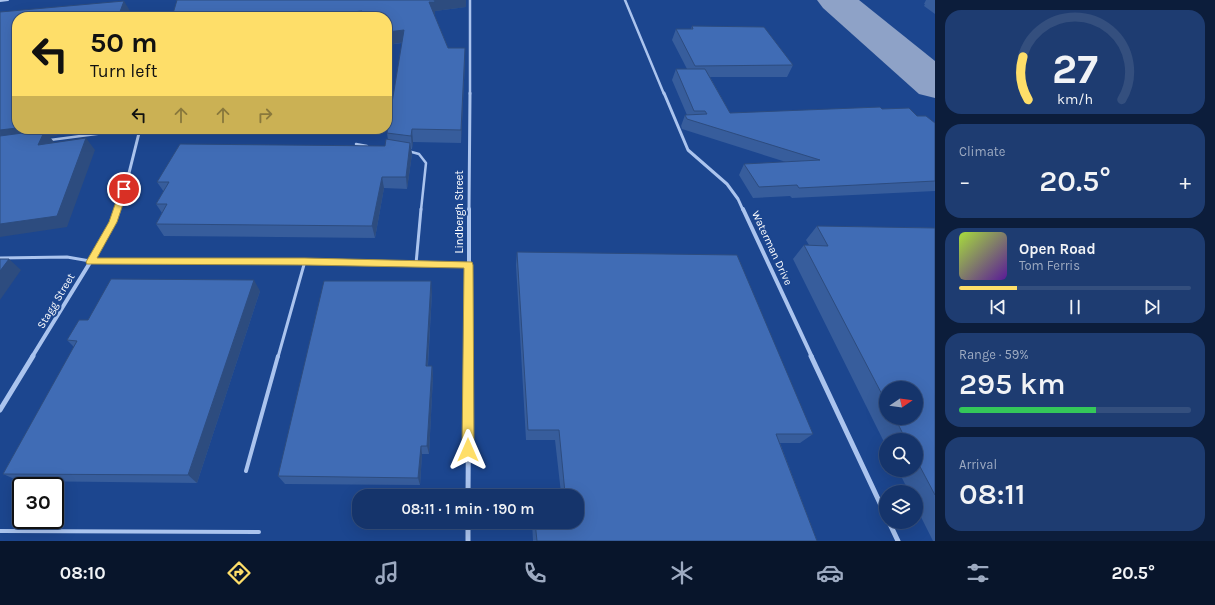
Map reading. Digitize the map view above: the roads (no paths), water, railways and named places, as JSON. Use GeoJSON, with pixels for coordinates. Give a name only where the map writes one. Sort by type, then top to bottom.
{"type":"FeatureCollection","features":[{"type":"Feature","properties":{"kind":"street","name":"Lindbergh Street"},"geometry":{"type":"LineString","coordinates":[[468,489],[470,0]]}},
{"type":"Feature","properties":{"kind":"street","name":"Waterman Drive"},"geometry":{"type":"LineString","coordinates":[[626,0],[688,150],[698,161],[727,184],[738,199],[879,501]]}},
{"type":"Feature","properties":{"kind":"street","name":"Stagg Street"},"geometry":{"type":"LineString","coordinates":[[0,410],[113,222],[139,134]]}},
{"type":"Feature","properties":{"kind":"street"},"geometry":{"type":"LineString","coordinates":[[468,529],[468,541]]}},
{"type":"Feature","properties":{"kind":"street"},"geometry":{"type":"LineString","coordinates":[[892,529],[898,541]]}},
{"type":"Feature","properties":{"kind":"lane"},"geometry":{"type":"LineString","coordinates":[[0,1],[8,0]]}},
{"type":"Feature","properties":{"kind":"lane"},"geometry":{"type":"LineString","coordinates":[[45,141],[98,134]]}},
{"type":"Feature","properties":{"kind":"lane"},"geometry":{"type":"LineString","coordinates":[[356,144],[372,146]]}},
{"type":"Feature","properties":{"kind":"lane"},"geometry":{"type":"LineString","coordinates":[[402,151],[414,152],[423,157],[426,163],[416,264]]}},
{"type":"Feature","properties":{"kind":"lane"},"geometry":{"type":"LineString","coordinates":[[0,258],[68,257],[90,262],[305,261],[469,265]]}},
{"type":"Feature","properties":{"kind":"lane"},"geometry":{"type":"LineString","coordinates":[[246,471],[305,261]]}},
{"type":"Feature","properties":{"kind":"lane"},"geometry":{"type":"LineString","coordinates":[[0,531],[260,532]]}}]}
